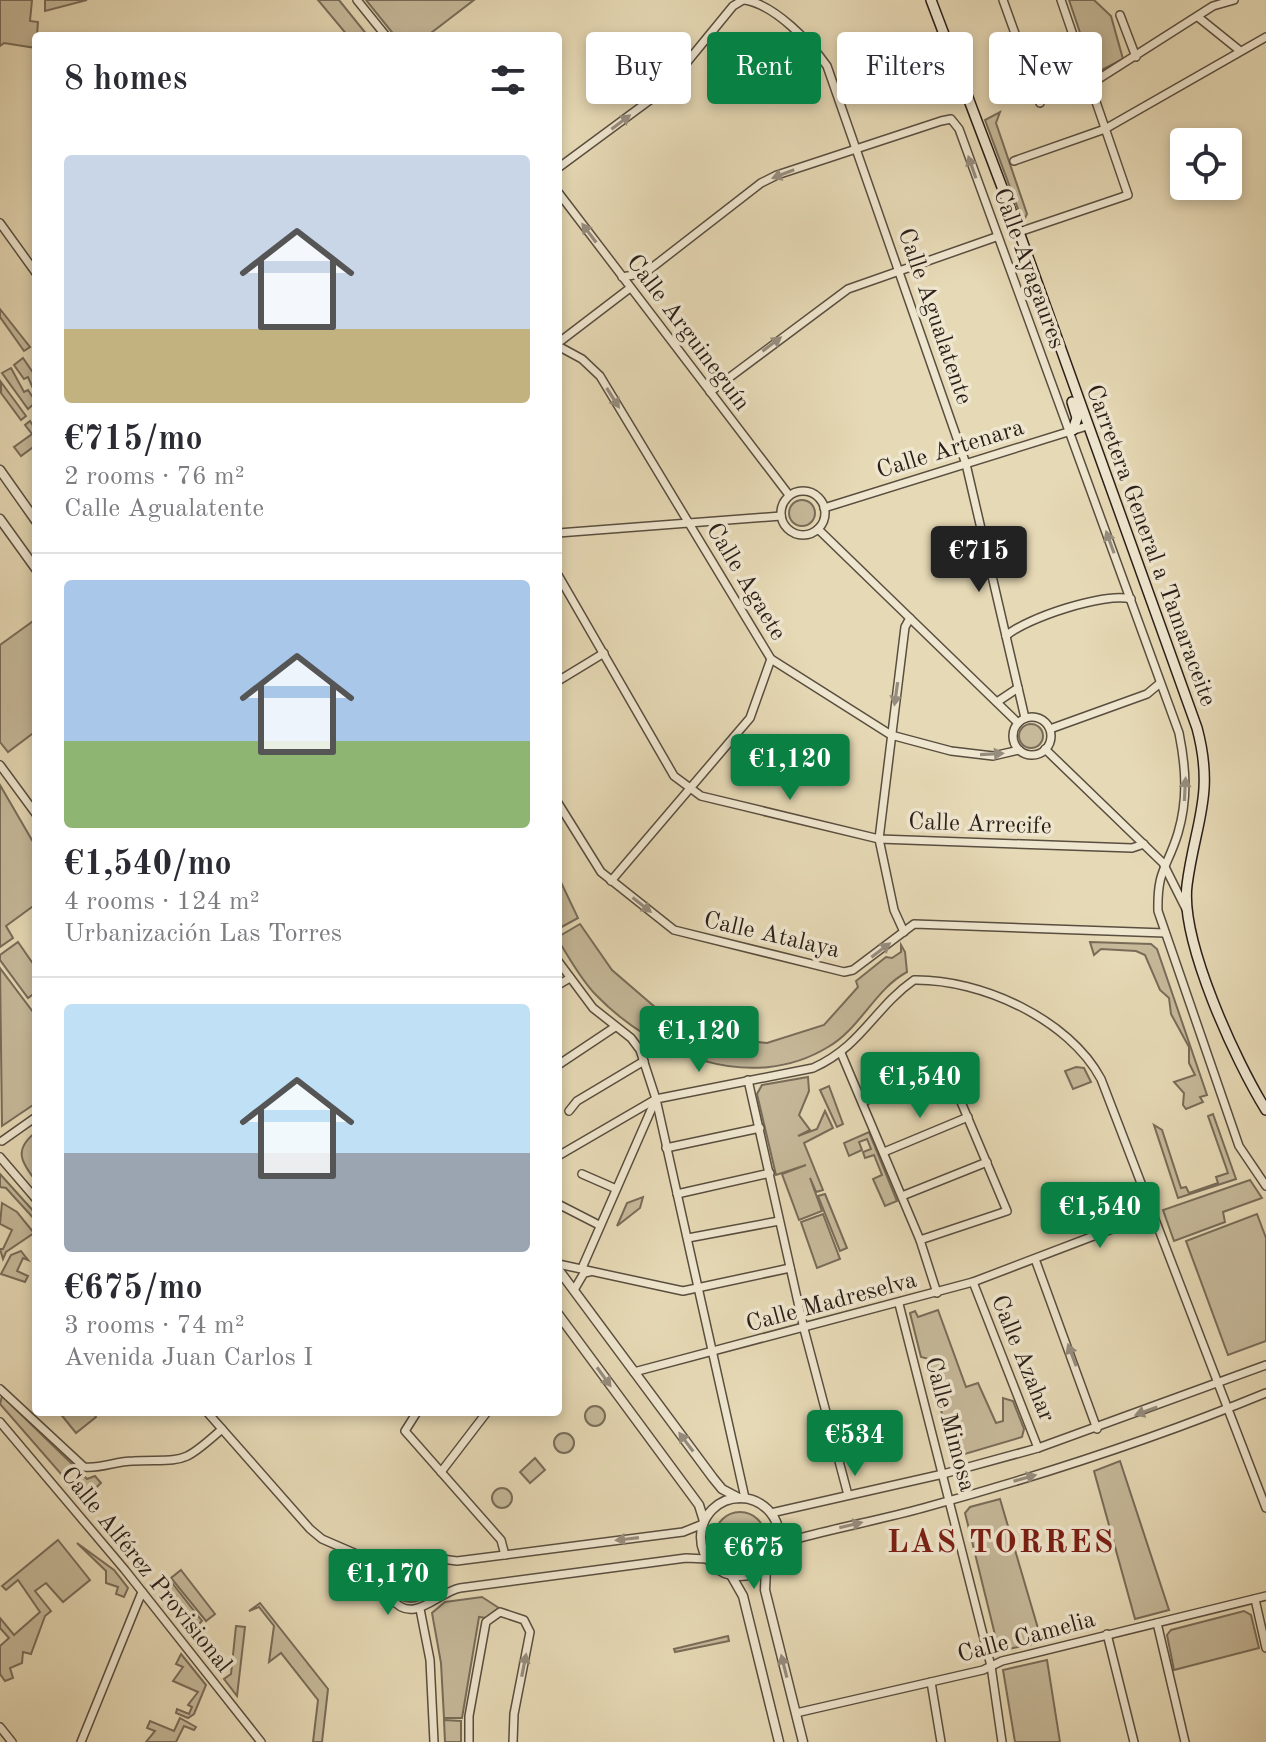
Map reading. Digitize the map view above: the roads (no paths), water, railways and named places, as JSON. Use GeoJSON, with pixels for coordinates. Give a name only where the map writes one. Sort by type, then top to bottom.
{"type":"FeatureCollection","features":[{"type":"Feature","properties":{"kind":"main road","name":"Carretera General a Tamaraceite"},"geometry":{"type":"LineString","coordinates":[[931,0],[1019,232],[1205,760],[1203,817],[1187,886],[1190,916],[1205,983],[1266,1110]]}},
{"type":"Feature","properties":{"kind":"main road"},"geometry":{"type":"LineString","coordinates":[[1067,368],[1068,390],[1077,418],[1070,431]]}},
{"type":"Feature","properties":{"kind":"street"},"geometry":{"type":"LineString","coordinates":[[357,0],[383,32]]}},
{"type":"Feature","properties":{"kind":"street"},"geometry":{"type":"LineString","coordinates":[[562,165],[665,89],[733,6],[744,0]]}},
{"type":"Feature","properties":{"kind":"street","name":"Calle Agualatente"},"geometry":{"type":"LineString","coordinates":[[744,0],[759,2],[816,51],[827,66],[966,464],[1018,688],[1022,721]]}},
{"type":"Feature","properties":{"kind":"street"},"geometry":{"type":"LineString","coordinates":[[1003,0],[1014,32]]}},
{"type":"Feature","properties":{"kind":"street"},"geometry":{"type":"LineString","coordinates":[[1061,0],[1072,32]]}},
{"type":"Feature","properties":{"kind":"street"},"geometry":{"type":"LineString","coordinates":[[1102,77],[1213,6],[1234,0]]}},
{"type":"Feature","properties":{"kind":"street"},"geometry":{"type":"LineString","coordinates":[[1120,15],[1136,57]]}},
{"type":"Feature","properties":{"kind":"street"},"geometry":{"type":"LineString","coordinates":[[1198,17],[1239,50]]}},
{"type":"Feature","properties":{"kind":"street"},"geometry":{"type":"LineString","coordinates":[[1014,161],[1105,129],[1266,37]]}},
{"type":"Feature","properties":{"kind":"street"},"geometry":{"type":"LineString","coordinates":[[1019,232],[1128,195],[1096,104]]}},
{"type":"Feature","properties":{"kind":"street","name":"Calle Ayagaures"},"geometry":{"type":"LineString","coordinates":[[856,149],[951,119],[959,129],[1179,733],[1186,769],[1185,798],[1179,831],[1157,883],[1158,911],[1239,1146],[1266,1186]]}},
{"type":"Feature","properties":{"kind":"street"},"geometry":{"type":"LineString","coordinates":[[622,277],[645,273],[761,183],[856,149]]}},
{"type":"Feature","properties":{"kind":"street","name":"Calle Arguineguín"},"geometry":{"type":"LineString","coordinates":[[562,197],[789,495]]}},
{"type":"Feature","properties":{"kind":"street"},"geometry":{"type":"LineString","coordinates":[[0,223],[32,268]]}},
{"type":"Feature","properties":{"kind":"street"},"geometry":{"type":"LineString","coordinates":[[710,392],[831,299],[900,270],[996,237]]}},
{"type":"Feature","properties":{"kind":"street"},"geometry":{"type":"LineString","coordinates":[[562,341],[630,288]]}},
{"type":"Feature","properties":{"kind":"street","name":"Calle Agaete"},"geometry":{"type":"LineString","coordinates":[[562,346],[600,376],[771,659],[891,735],[951,751],[993,756],[1019,750]]}},
{"type":"Feature","properties":{"kind":"street","name":"Calle Artenara"},"geometry":{"type":"LineString","coordinates":[[824,508],[1087,426]]}},
{"type":"Feature","properties":{"kind":"street"},"geometry":{"type":"LineString","coordinates":[[0,470],[32,515]]}},
{"type":"Feature","properties":{"kind":"street"},"geometry":{"type":"LineString","coordinates":[[810,493],[824,508],[818,529],[806,535],[792,533],[781,516],[789,495],[810,493]]}},
{"type":"Feature","properties":{"kind":"street"},"geometry":{"type":"LineString","coordinates":[[562,533],[781,516]]}},
{"type":"Feature","properties":{"kind":"street"},"geometry":{"type":"LineString","coordinates":[[0,519],[32,563]]}},
{"type":"Feature","properties":{"kind":"street"},"geometry":{"type":"LineString","coordinates":[[818,529],[997,702],[1022,721]]}},
{"type":"Feature","properties":{"kind":"street","name":"Calle Arrecife"},"geometry":{"type":"LineString","coordinates":[[562,582],[674,776],[701,796],[879,839],[1132,848],[1144,844]]}},
{"type":"Feature","properties":{"kind":"street"},"geometry":{"type":"LineString","coordinates":[[1006,636],[1024,623],[1106,598],[1131,599]]}},
{"type":"Feature","properties":{"kind":"street"},"geometry":{"type":"LineString","coordinates":[[904,932],[894,910],[879,839],[905,627],[910,618]]}},
{"type":"Feature","properties":{"kind":"street"},"geometry":{"type":"LineString","coordinates":[[562,679],[604,653]]}},
{"type":"Feature","properties":{"kind":"street"},"geometry":{"type":"LineString","coordinates":[[611,881],[750,718],[771,659]]}},
{"type":"Feature","properties":{"kind":"street"},"geometry":{"type":"LineString","coordinates":[[1050,729],[1147,694],[1159,684]]}},
{"type":"Feature","properties":{"kind":"street"},"geometry":{"type":"LineString","coordinates":[[997,702],[1018,688]]}},
{"type":"Feature","properties":{"kind":"street"},"geometry":{"type":"LineString","coordinates":[[1037,717],[1050,729],[1051,740],[1045,749],[1035,754],[1019,750],[1014,739],[1022,721],[1037,717]]}},
{"type":"Feature","properties":{"kind":"street"},"geometry":{"type":"LineString","coordinates":[[1045,749],[1163,863],[1190,916]]}},
{"type":"Feature","properties":{"kind":"street"},"geometry":{"type":"LineString","coordinates":[[0,765],[32,809]]}},
{"type":"Feature","properties":{"kind":"street","name":"Calle Atalaya"},"geometry":{"type":"LineString","coordinates":[[562,810],[592,861],[611,881],[674,930],[844,972],[853,970],[914,924],[1165,933]]}},
{"type":"Feature","properties":{"kind":"street"},"geometry":{"type":"LineString","coordinates":[[1106,924],[1112,931]]}},
{"type":"Feature","properties":{"kind":"street"},"geometry":{"type":"LineString","coordinates":[[562,967],[593,1008],[631,1038],[644,1061],[656,1099],[700,1289],[742,1498]]}},
{"type":"Feature","properties":{"kind":"street"},"geometry":{"type":"LineString","coordinates":[[562,983],[570,978]]}},
{"type":"Feature","properties":{"kind":"street"},"geometry":{"type":"LineString","coordinates":[[562,1154],[656,1099],[813,1068],[854,1044],[900,990],[914,980],[959,986],[1003,999],[1037,1017],[1083,1054],[1101,1079],[1266,1508]]}},
{"type":"Feature","properties":{"kind":"street"},"geometry":{"type":"LineString","coordinates":[[562,1062],[615,1027]]}},
{"type":"Feature","properties":{"kind":"street"},"geometry":{"type":"LineString","coordinates":[[841,1053],[920,1240],[937,1293]]}},
{"type":"Feature","properties":{"kind":"street"},"geometry":{"type":"LineString","coordinates":[[569,1111],[577,1101],[644,1061]]}},
{"type":"Feature","properties":{"kind":"street"},"geometry":{"type":"LineString","coordinates":[[863,1102],[945,1064],[1007,1211],[920,1240]]}},
{"type":"Feature","properties":{"kind":"street"},"geometry":{"type":"LineString","coordinates":[[748,1080],[804,1329],[848,1495]]}},
{"type":"Feature","properties":{"kind":"street"},"geometry":{"type":"LineString","coordinates":[[582,1268],[614,1188],[656,1099]]}},
{"type":"Feature","properties":{"kind":"street"},"geometry":{"type":"LineString","coordinates":[[884,1152],[968,1117]]}},
{"type":"Feature","properties":{"kind":"street"},"geometry":{"type":"LineString","coordinates":[[32,1120],[1,1140],[4,1147],[0,1157],[32,1194]]}},
{"type":"Feature","properties":{"kind":"street"},"geometry":{"type":"LineString","coordinates":[[666,1148],[760,1128]]}},
{"type":"Feature","properties":{"kind":"street"},"geometry":{"type":"LineString","coordinates":[[902,1196],[987,1162]]}},
{"type":"Feature","properties":{"kind":"street"},"geometry":{"type":"LineString","coordinates":[[677,1194],[770,1173]]}},
{"type":"Feature","properties":{"kind":"street"},"geometry":{"type":"LineString","coordinates":[[582,1174],[614,1188]]}},
{"type":"Feature","properties":{"kind":"street"},"geometry":{"type":"LineString","coordinates":[[562,1206],[599,1225]]}},
{"type":"Feature","properties":{"kind":"street","name":"Calle Madreselva"},"geometry":{"type":"LineString","coordinates":[[634,1372],[973,1282],[1154,1213]]}},
{"type":"Feature","properties":{"kind":"street"},"geometry":{"type":"LineString","coordinates":[[688,1238],[779,1221]]}},
{"type":"Feature","properties":{"kind":"street"},"geometry":{"type":"LineString","coordinates":[[1035,1259],[1097,1429]]}},
{"type":"Feature","properties":{"kind":"street"},"geometry":{"type":"LineString","coordinates":[[562,1266],[683,1291],[790,1268]]}},
{"type":"Feature","properties":{"kind":"street"},"geometry":{"type":"LineString","coordinates":[[562,1272],[722,1489],[771,1513],[778,1526],[778,1548]]}},
{"type":"Feature","properties":{"kind":"street"},"geometry":{"type":"LineString","coordinates":[[574,1290],[584,1273],[594,1272]]}},
{"type":"Feature","properties":{"kind":"street","name":"Calle Azahar"},"geometry":{"type":"LineString","coordinates":[[973,1282],[1038,1448]]}},
{"type":"Feature","properties":{"kind":"street","name":"Calle Mimosa"},"geometry":{"type":"LineString","coordinates":[[899,1304],[991,1666],[1002,1742]]}},
{"type":"Feature","properties":{"kind":"street"},"geometry":{"type":"LineString","coordinates":[[562,1321],[699,1505],[704,1522],[701,1542],[707,1559]]}},
{"type":"Feature","properties":{"kind":"street"},"geometry":{"type":"LineString","coordinates":[[771,1513],[943,1474],[1038,1448],[1219,1384],[1266,1362]]}},
{"type":"Feature","properties":{"kind":"street"},"geometry":{"type":"LineString","coordinates":[[0,1389],[84,1467],[131,1461],[169,1463],[188,1460],[222,1429]]}},
{"type":"Feature","properties":{"kind":"street"},"geometry":{"type":"LineString","coordinates":[[803,1742],[765,1590],[766,1567],[778,1548],[792,1540],[950,1500],[1146,1440],[1266,1393]]}},
{"type":"Feature","properties":{"kind":"street"},"geometry":{"type":"LineString","coordinates":[[211,1416],[310,1529],[322,1539],[389,1568]]}},
{"type":"Feature","properties":{"kind":"street"},"geometry":{"type":"LineString","coordinates":[[414,1416],[405,1431],[501,1540],[505,1555]]}},
{"type":"Feature","properties":{"kind":"street"},"geometry":{"type":"LineString","coordinates":[[441,1472],[484,1416]]}},
{"type":"Feature","properties":{"kind":"street","name":"Calle Alférez Provisional"},"geometry":{"type":"LineString","coordinates":[[0,1422],[142,1592],[261,1742]]}},
{"type":"Feature","properties":{"kind":"street"},"geometry":{"type":"LineString","coordinates":[[742,1498],[718,1504],[704,1522],[683,1532],[444,1562],[411,1555],[389,1568],[386,1586],[394,1602],[411,1610],[420,1609],[447,1590],[686,1558],[707,1559],[731,1575],[743,1596],[779,1742]]}},
{"type":"Feature","properties":{"kind":"street"},"geometry":{"type":"LineString","coordinates":[[427,1559],[440,1578],[434,1600]]}},
{"type":"Feature","properties":{"kind":"street"},"geometry":{"type":"LineString","coordinates":[[731,1575],[750,1575],[766,1567]]}},
{"type":"Feature","properties":{"kind":"street"},"geometry":{"type":"LineString","coordinates":[[81,1742],[142,1592]]}},
{"type":"Feature","properties":{"kind":"street","name":"Calle Camelia"},"geometry":{"type":"LineString","coordinates":[[796,1713],[931,1682],[1107,1634],[1266,1596]]}},
{"type":"Feature","properties":{"kind":"street"},"geometry":{"type":"LineString","coordinates":[[1255,1599],[1266,1648]]}},
{"type":"Feature","properties":{"kind":"street"},"geometry":{"type":"LineString","coordinates":[[420,1609],[430,1660],[434,1742]]}},
{"type":"Feature","properties":{"kind":"street"},"geometry":{"type":"LineString","coordinates":[[469,1742],[469,1716],[486,1622],[500,1612],[524,1620],[530,1632],[514,1714],[513,1742]]}},
{"type":"Feature","properties":{"kind":"street"},"geometry":{"type":"LineString","coordinates":[[1157,1623],[1185,1742]]}},
{"type":"Feature","properties":{"kind":"street"},"geometry":{"type":"LineString","coordinates":[[1107,1634],[1134,1742]]}},
{"type":"Feature","properties":{"kind":"street"},"geometry":{"type":"LineString","coordinates":[[931,1682],[941,1742]]}},
{"type":"Feature","properties":{"kind":"street"},"geometry":{"type":"LineString","coordinates":[[0,1727],[12,1742]]}},
{"type":"Feature","properties":{"kind":"district","name":"LAS TORRES"},"geometry":{"type":"Point","coordinates":[1001,1541]}}]}
